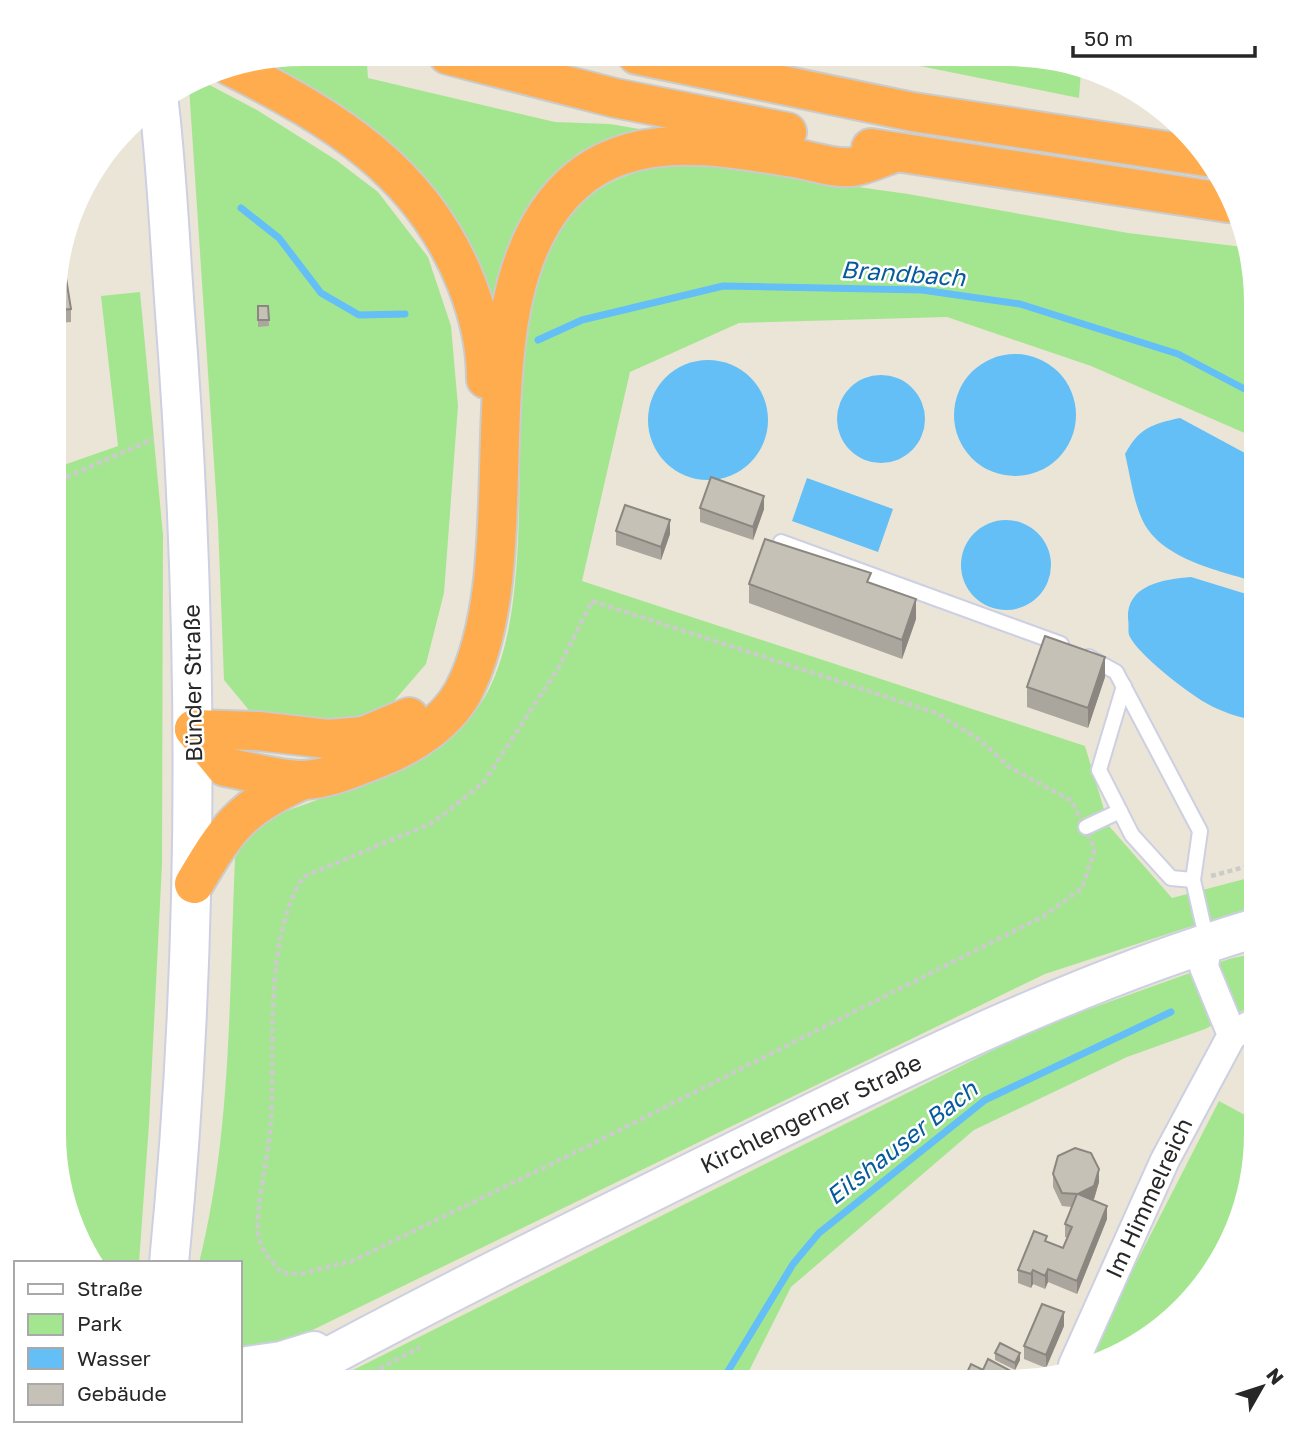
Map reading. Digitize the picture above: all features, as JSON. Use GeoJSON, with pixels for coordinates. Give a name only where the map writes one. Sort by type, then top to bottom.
{"type":"FeatureCollection","features":[{"type":"Feature","properties":{"kind":"highway"},"geometry":{"type":"LineString","coordinates":[[692,66],[913,112],[1192,155]]}},
{"type":"Feature","properties":{"kind":"highway"},"geometry":{"type":"LineString","coordinates":[[493,67],[615,98],[895,153],[1222,202]]}},
{"type":"Feature","properties":{"kind":"highway"},"geometry":{"type":"LineString","coordinates":[[194,730],[258,731],[328,739],[364,736],[412,715],[443,680],[464,634],[486,430],[486,351],[474,303],[458,260],[428,209],[395,171],[351,136],[245,74]]}},
{"type":"Feature","properties":{"kind":"highway"},"geometry":{"type":"LineString","coordinates":[[194,884],[217,845],[240,816],[265,796],[303,780],[340,774],[405,748],[436,723],[462,694],[485,637],[496,525],[507,325],[522,267],[546,216],[577,181],[617,156],[670,145],[739,149],[851,167],[895,153]]}},
{"type":"Feature","properties":{"kind":"highway"},"geometry":{"type":"LineString","coordinates":[[194,730],[225,767],[303,780]]}},
{"type":"Feature","properties":{"kind":"street","name":"Bünder Straße"},"geometry":{"type":"LineString","coordinates":[[160,114],[191,563],[194,730],[194,884],[169,1261]]}},
{"type":"Feature","properties":{"kind":"street","name":"Kirchlengerner Straße"},"geometry":{"type":"LineString","coordinates":[[306,1369],[379,1329],[916,1061],[1051,1003],[1244,932]]}},
{"type":"Feature","properties":{"kind":"street"},"geometry":{"type":"LineString","coordinates":[[1208,943],[1204,967],[1232,1035],[1244,1028]]}},
{"type":"Feature","properties":{"kind":"street","name":"Im Himmelreich"},"geometry":{"type":"LineString","coordinates":[[1076,1360],[1186,1118],[1232,1035]]}},
{"type":"Feature","properties":{"kind":"street","name":"Kirchlengerner Straße"},"geometry":{"type":"LineString","coordinates":[[256,1365],[282,1362],[379,1329]]}},
{"type":"Feature","properties":{"kind":"lane"},"geometry":{"type":"LineString","coordinates":[[781,542],[1073,648],[1116,672],[1199,831],[1194,880],[1208,943]]}},
{"type":"Feature","properties":{"kind":"lane"},"geometry":{"type":"LineString","coordinates":[[1124,686],[1099,769],[1132,835],[1171,878],[1194,880]]}},
{"type":"Feature","properties":{"kind":"lane"},"geometry":{"type":"LineString","coordinates":[[1086,827],[1120,811]]}},
{"type":"Feature","properties":{"kind":"path"},"geometry":{"type":"LineString","coordinates":[[66,477],[183,425]]}},
{"type":"Feature","properties":{"kind":"path"},"geometry":{"type":"LineString","coordinates":[[592,601],[936,713],[979,739],[1009,767],[1072,801],[1086,827],[1095,849],[1082,888],[1044,916],[572,1154],[352,1261],[300,1274],[282,1273],[265,1254],[258,1233],[270,1130],[272,1015],[284,917],[292,894],[303,877],[434,822],[484,782],[559,667],[592,601]]}},
{"type":"Feature","properties":{"kind":"path"},"geometry":{"type":"LineString","coordinates":[[1194,880],[1244,867]]}},
{"type":"Feature","properties":{"kind":"green space"},"geometry":{"type":"Polygon","coordinates":[[[920,66],[1009,66],[1070,75],[1080,78],[1079,98],[920,66]]]}},
{"type":"Feature","properties":{"kind":"green space"},"geometry":{"type":"Polygon","coordinates":[[[287,67],[367,67],[368,78],[555,122],[610,124],[663,133],[603,151],[497,334],[470,262],[259,71],[287,67]]]}},
{"type":"Feature","properties":{"kind":"green space"},"geometry":{"type":"Polygon","coordinates":[[[211,86],[257,110],[336,160],[378,192],[428,257],[451,326],[458,406],[444,593],[426,664],[394,701],[347,724],[253,715],[224,680],[218,523],[190,95],[211,86]]]}},
{"type":"Feature","properties":{"kind":"green space"},"geometry":{"type":"Polygon","coordinates":[[[679,162],[908,194],[1128,233],[1237,246],[1244,287],[1244,433],[1091,366],[947,317],[739,323],[630,372],[582,581],[1085,746],[1109,826],[1172,898],[1244,879],[1244,913],[1189,927],[1045,974],[259,1356],[242,1350],[242,1261],[199,1261],[218,1163],[223,1113],[230,1010],[235,858],[252,834],[271,818],[388,773],[435,748],[455,733],[473,714],[488,691],[507,637],[516,573],[524,361],[534,297],[553,241],[587,198],[607,184],[655,167],[679,162]]]}},
{"type":"Feature","properties":{"kind":"green space"},"geometry":{"type":"Polygon","coordinates":[[[140,292],[163,535],[162,864],[139,1261],[104,1261],[79,1210],[67,1149],[66,464],[118,446],[101,296],[140,292]]]}},
{"type":"Feature","properties":{"kind":"green space"},"geometry":{"type":"Polygon","coordinates":[[[1244,956],[1244,1010],[1205,1029],[1127,1057],[974,1130],[791,1287],[750,1369],[355,1369],[1039,1027],[1244,956]]]}},
{"type":"Feature","properties":{"kind":"green space"},"geometry":{"type":"Polygon","coordinates":[[[1219,1101],[1244,1115],[1244,1149],[1240,1180],[1232,1210],[1213,1252],[1196,1277],[1164,1311],[1140,1330],[1089,1355],[1219,1101]]]}},
{"type":"Feature","properties":{"kind":"water"},"geometry":{"type":"Polygon","coordinates":[[[1015,354],[1038,358],[1058,372],[1072,392],[1076,415],[1072,438],[1058,458],[1038,472],[1015,476],[992,472],[972,458],[958,438],[954,415],[958,392],[972,372],[992,358],[1015,354]]]}},
{"type":"Feature","properties":{"kind":"water"},"geometry":{"type":"Polygon","coordinates":[[[708,360],[731,365],[750,378],[763,397],[768,420],[763,443],[750,462],[731,475],[708,480],[685,475],[666,462],[653,443],[648,420],[653,397],[666,378],[685,365],[708,360]]]}},
{"type":"Feature","properties":{"kind":"water"},"geometry":{"type":"Polygon","coordinates":[[[881,375],[898,379],[912,388],[921,402],[925,419],[921,436],[912,450],[898,459],[881,463],[864,459],[850,450],[841,436],[837,419],[841,402],[850,388],[864,379],[881,375]]]}},
{"type":"Feature","properties":{"kind":"water"},"geometry":{"type":"Polygon","coordinates":[[[1180,418],[1244,453],[1244,578],[1207,567],[1175,553],[1149,531],[1141,517],[1125,454],[1141,433],[1162,422],[1180,418]]]}},
{"type":"Feature","properties":{"kind":"water"},"geometry":{"type":"Polygon","coordinates":[[[807,478],[893,509],[878,552],[792,521],[807,478]]]}},
{"type":"Feature","properties":{"kind":"water"},"geometry":{"type":"Polygon","coordinates":[[[1006,520],[1023,523],[1038,533],[1048,548],[1051,565],[1048,582],[1038,597],[1023,607],[1006,610],[989,607],[974,597],[964,582],[961,565],[964,548],[974,533],[989,523],[1006,520]]]}},
{"type":"Feature","properties":{"kind":"water"},"geometry":{"type":"Polygon","coordinates":[[[1191,577],[1244,593],[1244,718],[1212,706],[1175,682],[1142,652],[1129,635],[1129,608],[1133,598],[1149,586],[1191,577]]]}},
{"type":"Feature","properties":{"kind":"building"},"geometry":{"type":"Polygon","coordinates":[[[67,287],[71,309],[66,309],[67,287]]]}},
{"type":"Feature","properties":{"kind":"building"},"geometry":{"type":"Polygon","coordinates":[[[258,306],[268,306],[269,320],[258,320],[258,306]]]}},
{"type":"Feature","properties":{"kind":"building"},"geometry":{"type":"Polygon","coordinates":[[[711,477],[764,496],[753,527],[700,508],[711,477]]]}},
{"type":"Feature","properties":{"kind":"building"},"geometry":{"type":"Polygon","coordinates":[[[625,505],[670,520],[661,547],[616,531],[625,505]]]}},
{"type":"Feature","properties":{"kind":"building"},"geometry":{"type":"Polygon","coordinates":[[[765,539],[871,573],[867,582],[916,599],[902,640],[749,584],[765,539]]]}},
{"type":"Feature","properties":{"kind":"building"},"geometry":{"type":"Polygon","coordinates":[[[1045,636],[1105,657],[1088,708],[1027,687],[1045,636]]]}},
{"type":"Feature","properties":{"kind":"building"},"geometry":{"type":"Polygon","coordinates":[[[1075,1148],[1091,1153],[1099,1169],[1094,1186],[1078,1194],[1107,1206],[1077,1281],[1048,1269],[1045,1276],[1033,1270],[1031,1274],[1018,1270],[1034,1231],[1047,1236],[1045,1241],[1063,1248],[1072,1227],[1065,1224],[1077,1194],[1062,1193],[1053,1174],[1058,1156],[1075,1148]]]}},
{"type":"Feature","properties":{"kind":"building"},"geometry":{"type":"Polygon","coordinates":[[[1042,1304],[1064,1312],[1046,1355],[1024,1346],[1042,1304]]]}},
{"type":"Feature","properties":{"kind":"building"},"geometry":{"type":"Polygon","coordinates":[[[1000,1343],[1020,1353],[1015,1363],[995,1353],[1000,1343]]]}},
{"type":"Feature","properties":{"kind":"building"},"geometry":{"type":"Polygon","coordinates":[[[988,1359],[1007,1369],[983,1369],[988,1359]]]}},
{"type":"Feature","properties":{"kind":"building"},"geometry":{"type":"Polygon","coordinates":[[[971,1364],[981,1369],[969,1369],[971,1364]]]}},
{"type":"Feature","properties":{"kind":"waterway","name":"Brandbach"},"geometry":{"type":"LineString","coordinates":[[241,208],[279,238],[321,293],[359,315],[405,314]]}},
{"type":"Feature","properties":{"kind":"waterway","name":"Brandbach"},"geometry":{"type":"LineString","coordinates":[[538,340],[582,320],[723,286],[922,290],[1020,304],[1178,354],[1244,389]]}},
{"type":"Feature","properties":{"kind":"waterway","name":"Eilshauser Bach"},"geometry":{"type":"LineString","coordinates":[[729,1369],[793,1264],[819,1233],[985,1100],[1171,1012]]}}]}
